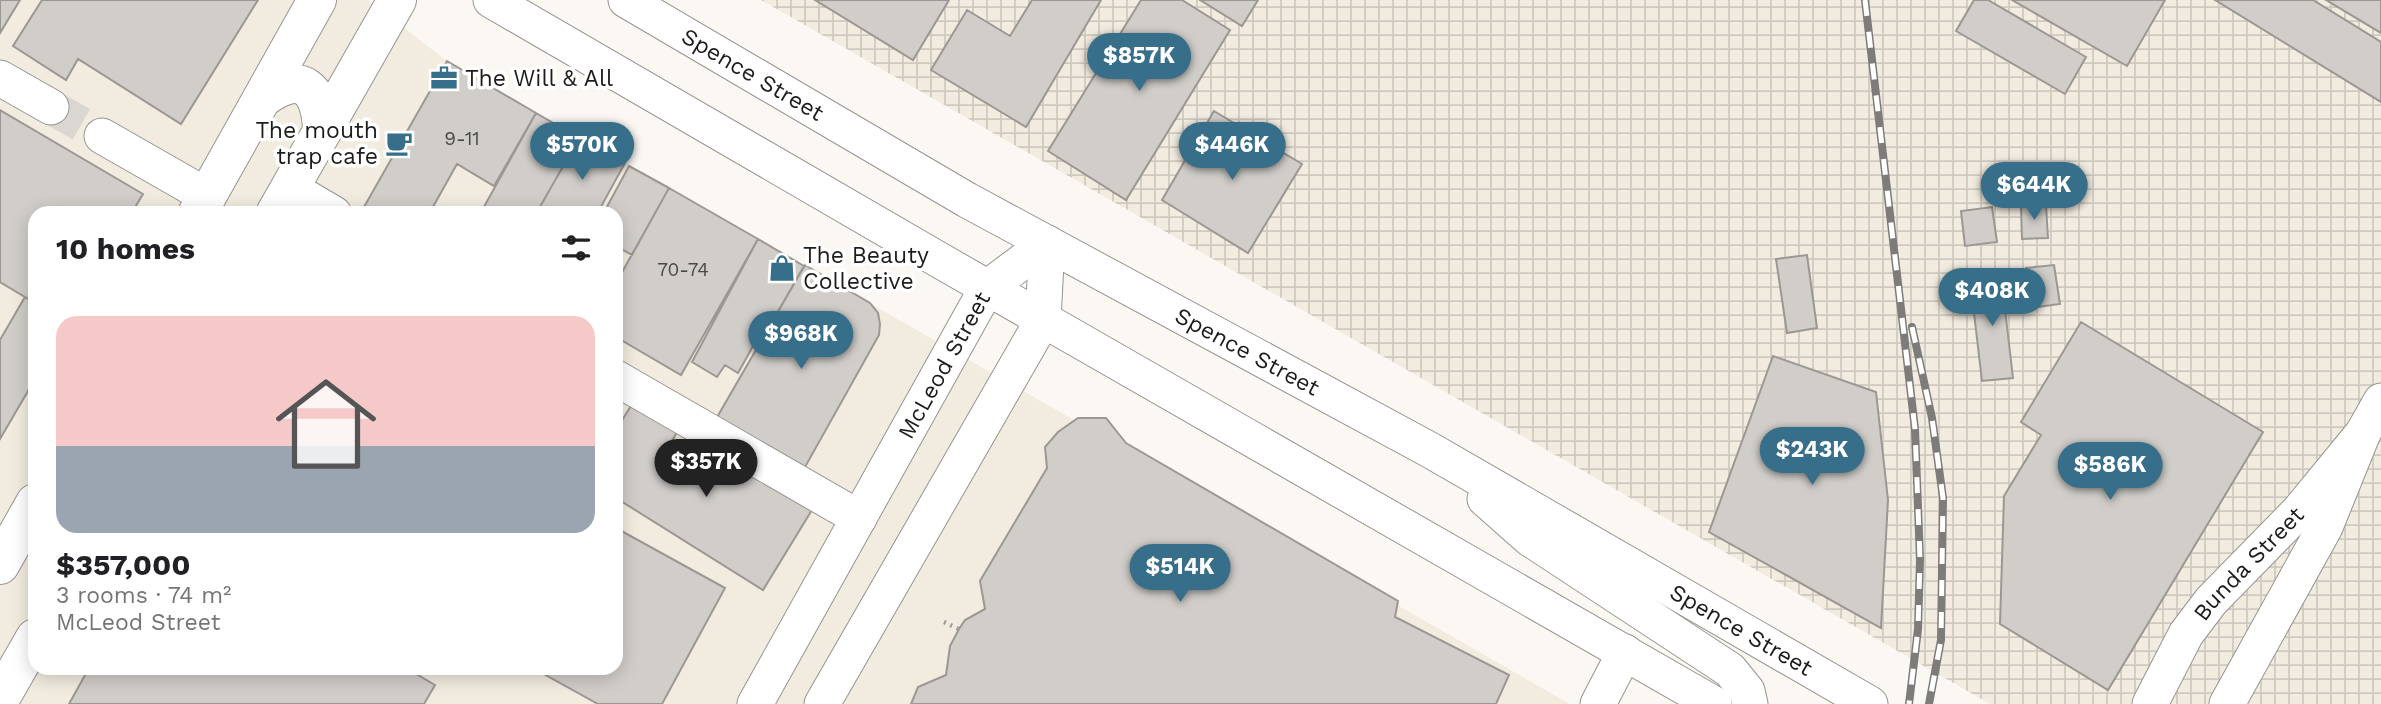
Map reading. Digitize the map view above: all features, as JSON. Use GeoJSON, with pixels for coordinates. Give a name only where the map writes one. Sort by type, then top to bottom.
{"type":"FeatureCollection","features":[{"type":"Feature","properties":{"kind":"highway"},"geometry":{"type":"LineString","coordinates":[[202,205],[317,0]]}},
{"type":"Feature","properties":{"kind":"highway"},"geometry":{"type":"LineString","coordinates":[[282,201],[397,0]]}},
{"type":"Feature","properties":{"kind":"highway"},"geometry":{"type":"LineString","coordinates":[[263,98],[280,85],[302,85],[317,95],[322,107],[322,131]]}},
{"type":"Feature","properties":{"kind":"highway"},"geometry":{"type":"LineString","coordinates":[[0,565],[28,515]]}},
{"type":"Feature","properties":{"kind":"highway"},"geometry":{"type":"LineString","coordinates":[[0,699],[28,650]]}},
{"type":"Feature","properties":{"kind":"street"},"geometry":{"type":"LineString","coordinates":[[491,0],[987,288],[1714,704]]}},
{"type":"Feature","properties":{"kind":"street","name":"Spence Street"},"geometry":{"type":"LineString","coordinates":[[626,0],[967,200],[1430,450],[1870,704]]}},
{"type":"Feature","properties":{"kind":"street"},"geometry":{"type":"LineString","coordinates":[[0,78],[51,107]]}},
{"type":"Feature","properties":{"kind":"street"},"geometry":{"type":"LineString","coordinates":[[102,136],[202,205]]}},
{"type":"Feature","properties":{"kind":"street"},"geometry":{"type":"LineString","coordinates":[[282,201],[302,206]]}},
{"type":"Feature","properties":{"kind":"street"},"geometry":{"type":"LineString","coordinates":[[822,704],[1043,320],[1047,243]]}},
{"type":"Feature","properties":{"kind":"street","name":"McLeod Street"},"geometry":{"type":"LineString","coordinates":[[755,704],[987,288],[1047,243]]}},
{"type":"Feature","properties":{"kind":"street"},"geometry":{"type":"LineString","coordinates":[[623,382],[859,518]]}},
{"type":"Feature","properties":{"kind":"street","name":"Bunda Street"},"geometry":{"type":"LineString","coordinates":[[2227,704],[2325,527],[2363,433],[2381,401]]}},
{"type":"Feature","properties":{"kind":"street","name":"Bunda Street"},"geometry":{"type":"LineString","coordinates":[[2150,704],[2186,634],[2211,601],[2299,511],[2363,433]]}},
{"type":"Feature","properties":{"kind":"street"},"geometry":{"type":"LineString","coordinates":[[1430,450],[1529,538],[1730,670],[1747,691],[1751,704]]}},
{"type":"Feature","properties":{"kind":"street"},"geometry":{"type":"LineString","coordinates":[[1598,704],[1625,652]]}},
{"type":"Feature","properties":{"kind":"path"},"geometry":{"type":"LineString","coordinates":[[944,622],[959,629]]}},
{"type":"Feature","properties":{"kind":"shaded area"},"geometry":{"type":"Polygon","coordinates":[[[0,0],[368,0],[447,61],[1570,704],[0,704],[0,0]]]}},
{"type":"Feature","properties":{"kind":"shaded area"},"geometry":{"type":"Polygon","coordinates":[[[761,0],[2381,0],[2381,704],[1990,704],[761,0]]]}},
{"type":"Feature","properties":{"kind":"building"},"geometry":{"type":"Polygon","coordinates":[[[0,0],[20,0],[0,33],[0,0]]]}},
{"type":"Feature","properties":{"kind":"building"},"geometry":{"type":"Polygon","coordinates":[[[42,0],[258,0],[181,124],[78,59],[66,80],[13,46],[42,0]]]}},
{"type":"Feature","properties":{"kind":"building"},"geometry":{"type":"Polygon","coordinates":[[[815,0],[949,0],[913,60],[815,0]]]}},
{"type":"Feature","properties":{"kind":"building"},"geometry":{"type":"Polygon","coordinates":[[[1032,0],[1101,0],[1026,127],[931,70],[967,10],[1010,36],[1032,0]]]}},
{"type":"Feature","properties":{"kind":"building"},"geometry":{"type":"Polygon","coordinates":[[[1141,0],[1182,0],[1230,30],[1126,200],[1048,151],[1141,0]]]}},
{"type":"Feature","properties":{"kind":"building"},"geometry":{"type":"Polygon","coordinates":[[[1200,0],[1258,0],[1242,26],[1200,0]]]}},
{"type":"Feature","properties":{"kind":"building"},"geometry":{"type":"Polygon","coordinates":[[[1974,0],[1988,0],[2086,57],[2065,94],[1956,31],[1974,0]]]}},
{"type":"Feature","properties":{"kind":"building"},"geometry":{"type":"Polygon","coordinates":[[[2012,0],[2165,0],[2127,66],[2012,0]]]}},
{"type":"Feature","properties":{"kind":"building"},"geometry":{"type":"Polygon","coordinates":[[[2215,0],[2313,0],[2381,42],[2381,102],[2215,0]]]}},
{"type":"Feature","properties":{"kind":"building"},"geometry":{"type":"Polygon","coordinates":[[[2326,0],[2381,0],[2381,33],[2326,0]]]}},
{"type":"Feature","properties":{"kind":"building"},"geometry":{"type":"Polygon","coordinates":[[[447,61],[536,113],[494,186],[457,164],[433,206],[365,206],[447,61]]]}},
{"type":"Feature","properties":{"kind":"building"},"geometry":{"type":"Polygon","coordinates":[[[0,110],[143,194],[136,206],[28,206],[28,299],[0,282],[0,110]]]}},
{"type":"Feature","properties":{"kind":"building"},"geometry":{"type":"Polygon","coordinates":[[[1214,111],[1302,164],[1248,253],[1162,200],[1214,111]]]}},
{"type":"Feature","properties":{"kind":"building"},"geometry":{"type":"Polygon","coordinates":[[[536,113],[579,138],[541,206],[484,206],[536,113]]]}},
{"type":"Feature","properties":{"kind":"building"},"geometry":{"type":"Polygon","coordinates":[[[579,138],[625,163],[601,206],[541,206],[579,138]]]}},
{"type":"Feature","properties":{"kind":"building"},"geometry":{"type":"Polygon","coordinates":[[[629,166],[669,188],[632,255],[623,250],[623,206],[607,206],[629,166]]]}},
{"type":"Feature","properties":{"kind":"building"},"geometry":{"type":"Polygon","coordinates":[[[669,188],[758,239],[681,375],[623,341],[623,270],[669,188]]]}},
{"type":"Feature","properties":{"kind":"building"},"geometry":{"type":"Polygon","coordinates":[[[2046,205],[2048,238],[2022,239],[2021,206],[2046,205]]]}},
{"type":"Feature","properties":{"kind":"building"},"geometry":{"type":"Polygon","coordinates":[[[1992,207],[1997,242],[1965,246],[1961,211],[1992,207]]]}},
{"type":"Feature","properties":{"kind":"building"},"geometry":{"type":"Polygon","coordinates":[[[758,239],[804,266],[772,322],[768,319],[738,373],[725,365],[717,377],[692,362],[758,239]]]}},
{"type":"Feature","properties":{"kind":"building"},"geometry":{"type":"Polygon","coordinates":[[[1807,255],[1817,328],[1787,333],[1776,259],[1807,255]]]}},
{"type":"Feature","properties":{"kind":"building"},"geometry":{"type":"Polygon","coordinates":[[[805,265],[870,303],[878,313],[880,324],[879,335],[800,476],[712,426],[805,265]]]}},
{"type":"Feature","properties":{"kind":"building"},"geometry":{"type":"Polygon","coordinates":[[[2054,265],[2060,304],[2031,308],[2026,268],[2054,265]]]}},
{"type":"Feature","properties":{"kind":"building"},"geometry":{"type":"Polygon","coordinates":[[[2001,275],[2013,378],[1982,381],[1970,279],[2001,275]]]}},
{"type":"Feature","properties":{"kind":"building"},"geometry":{"type":"Polygon","coordinates":[[[25,297],[28,299],[28,391],[0,439],[0,340],[25,297]]]}},
{"type":"Feature","properties":{"kind":"building"},"geometry":{"type":"Polygon","coordinates":[[[2081,322],[2263,432],[2108,690],[2000,624],[2004,496],[2041,435],[2021,422],[2081,322]]]}},
{"type":"Feature","properties":{"kind":"building"},"geometry":{"type":"Polygon","coordinates":[[[1773,356],[1876,392],[1888,500],[1881,628],[1709,532],[1773,356]]]}},
{"type":"Feature","properties":{"kind":"building"},"geometry":{"type":"Polygon","coordinates":[[[634,401],[679,429],[672,441],[729,476],[740,459],[815,505],[763,590],[623,502],[623,419],[634,401]]]}},
{"type":"Feature","properties":{"kind":"building"},"geometry":{"type":"Polygon","coordinates":[[[1078,418],[1106,418],[1126,443],[1398,601],[1395,617],[1509,675],[1496,704],[911,704],[918,687],[946,675],[950,646],[959,629],[965,620],[985,609],[980,581],[1047,468],[1045,447],[1058,432],[1078,418]]]}},
{"type":"Feature","properties":{"kind":"building"},"geometry":{"type":"Polygon","coordinates":[[[623,532],[725,588],[662,704],[598,704],[546,675],[623,675],[623,532]]]}},
{"type":"Feature","properties":{"kind":"building"},"geometry":{"type":"Polygon","coordinates":[[[85,675],[418,675],[435,685],[424,704],[69,704],[85,675]]]}},
{"type":"Feature","properties":{"kind":"tunnel"},"geometry":{"type":"LineString","coordinates":[[51,107],[102,136]]}},
{"type":"Feature","properties":{"kind":"railway"},"geometry":{"type":"LineString","coordinates":[[1865,0],[1915,429],[1920,560],[1918,629],[1909,704]]}},
{"type":"Feature","properties":{"kind":"railway"},"geometry":{"type":"LineString","coordinates":[[1912,327],[1932,418],[1943,498],[1941,640],[1929,704]]}},
{"type":"Feature","properties":{"kind":"place","name":"The Will & All"},"geometry":{"type":"Point","coordinates":[444,78]}},
{"type":"Feature","properties":{"kind":"place","name":"The mouth trap cafe"},"geometry":{"type":"Point","coordinates":[399,143]}},
{"type":"Feature","properties":{"kind":"place","name":"The Beauty Collective"},"geometry":{"type":"Point","coordinates":[782,268]}}]}
